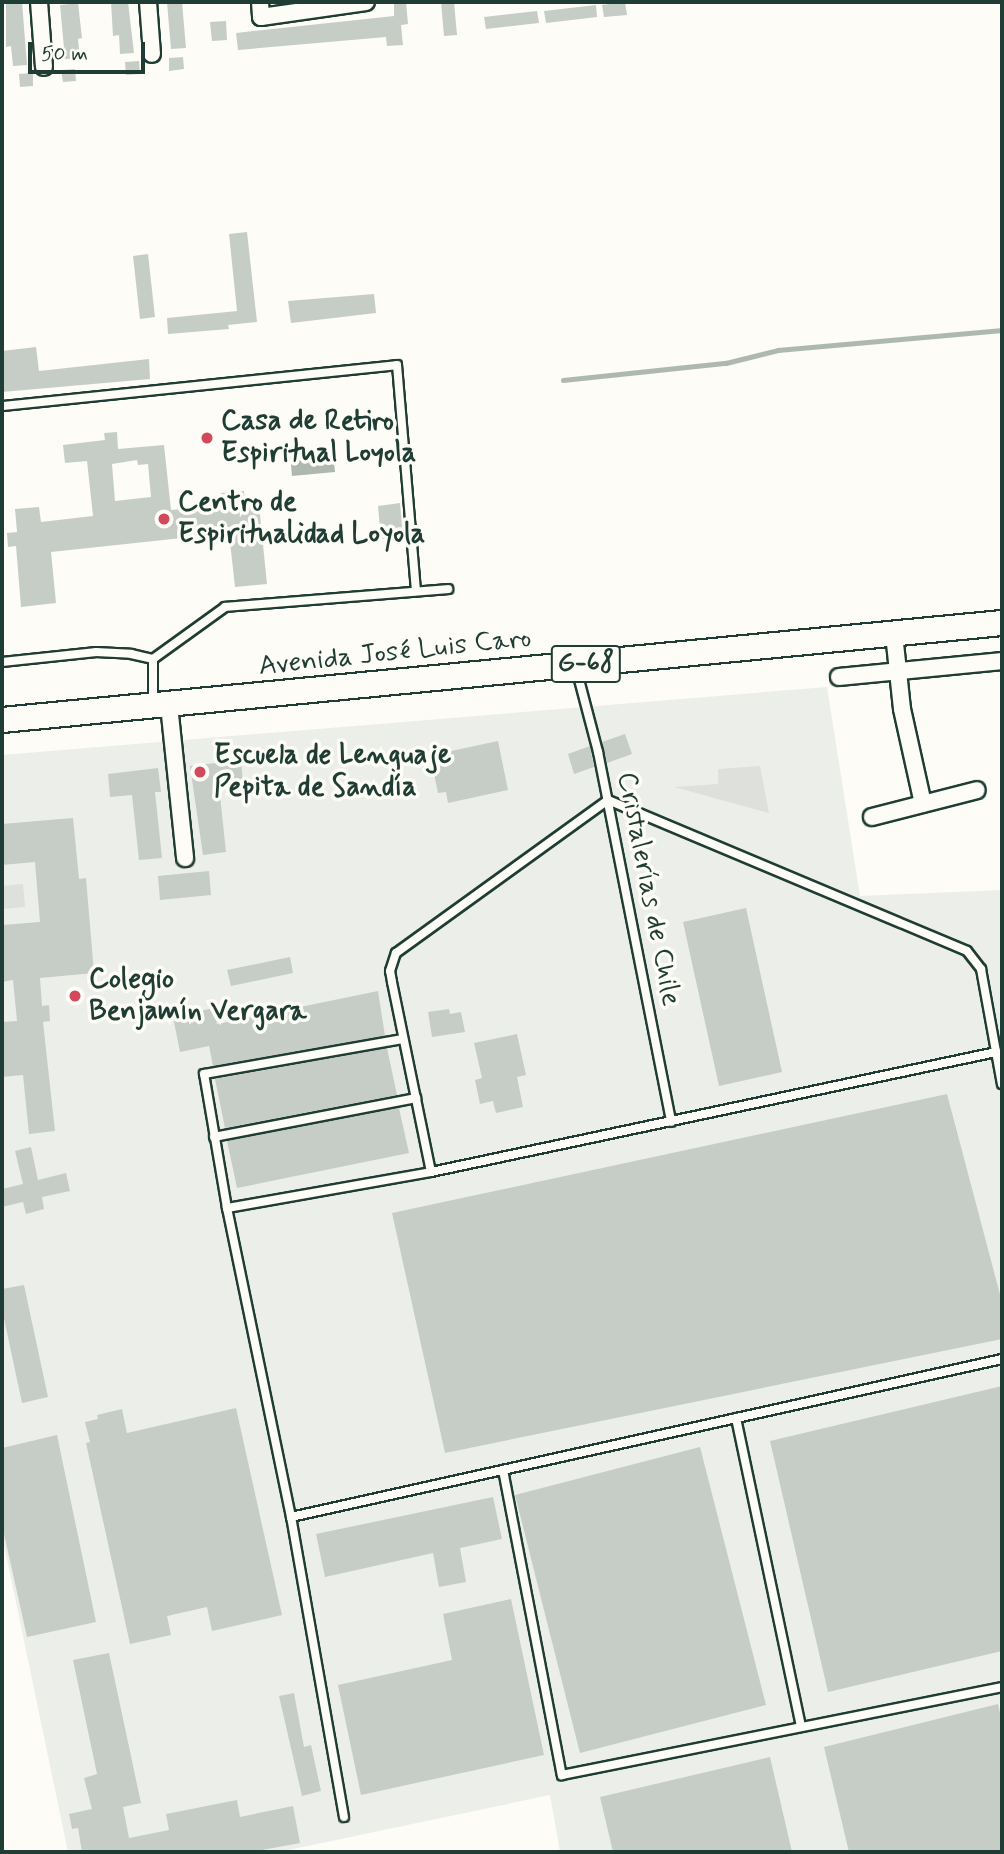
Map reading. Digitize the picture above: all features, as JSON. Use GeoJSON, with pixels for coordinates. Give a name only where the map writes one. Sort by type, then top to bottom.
{"type":"FeatureCollection","features":[{"type":"Feature","properties":{"kind":"main road","name":"Avenida José Luis Caro"},"geometry":{"type":"LineString","coordinates":[[2,720],[1002,623]]}},
{"type":"Feature","properties":{"kind":"street"},"geometry":{"type":"LineString","coordinates":[[38,2],[44,67]]}},
{"type":"Feature","properties":{"kind":"street"},"geometry":{"type":"LineString","coordinates":[[148,2],[152,54]]}},
{"type":"Feature","properties":{"kind":"street"},"geometry":{"type":"LineString","coordinates":[[260,2],[261,17],[366,2]]}},
{"type":"Feature","properties":{"kind":"street"},"geometry":{"type":"LineString","coordinates":[[894,634],[902,709],[923,804]]}},
{"type":"Feature","properties":{"kind":"street"},"geometry":{"type":"LineString","coordinates":[[839,677],[1002,661]]}},
{"type":"Feature","properties":{"kind":"street"},"geometry":{"type":"LineString","coordinates":[[161,705],[185,858]]}},
{"type":"Feature","properties":{"kind":"street"},"geometry":{"type":"LineString","coordinates":[[872,817],[976,790]]}},
{"type":"Feature","properties":{"kind":"lane"},"geometry":{"type":"LineString","coordinates":[[2,406],[397,365],[416,591]]}},
{"type":"Feature","properties":{"kind":"lane"},"geometry":{"type":"LineString","coordinates":[[2,662],[96,652],[131,654],[153,659],[225,607],[448,589]]}},
{"type":"Feature","properties":{"kind":"lane"},"geometry":{"type":"LineString","coordinates":[[153,659],[161,705]]}},
{"type":"Feature","properties":{"kind":"lane","name":"Cristalerías de Chile"},"geometry":{"type":"LineString","coordinates":[[575,665],[608,800],[671,1122]]}},
{"type":"Feature","properties":{"kind":"lane"},"geometry":{"type":"LineString","coordinates":[[431,1172],[390,971],[396,953],[608,800],[967,951],[981,969],[1002,1084]]}},
{"type":"Feature","properties":{"kind":"lane"},"geometry":{"type":"LineString","coordinates":[[344,1817],[291,1517],[227,1208],[204,1074],[404,1039]]}},
{"type":"Feature","properties":{"kind":"lane"},"geometry":{"type":"LineString","coordinates":[[227,1208],[431,1172],[996,1052]]}},
{"type":"Feature","properties":{"kind":"lane"},"geometry":{"type":"LineString","coordinates":[[214,1137],[416,1098]]}},
{"type":"Feature","properties":{"kind":"lane"},"geometry":{"type":"LineString","coordinates":[[291,1517],[1002,1359]]}},
{"type":"Feature","properties":{"kind":"lane"},"geometry":{"type":"LineString","coordinates":[[736,1418],[801,1726]]}},
{"type":"Feature","properties":{"kind":"lane"},"geometry":{"type":"LineString","coordinates":[[503,1471],[562,1775],[1002,1687]]}},
{"type":"Feature","properties":{"kind":"shaded area"},"geometry":{"type":"Polygon","coordinates":[[[333,451],[335,472],[292,476],[290,454],[333,451]]]}},
{"type":"Feature","properties":{"kind":"shaded area"},"geometry":{"type":"Polygon","coordinates":[[[827,687],[860,896],[1002,890],[1002,1852],[560,1852],[550,1795],[279,1852],[68,1852],[2,1535],[2,755],[827,687]]]}},
{"type":"Feature","properties":{"kind":"shaded area"},"geometry":{"type":"Polygon","coordinates":[[[760,766],[769,813],[674,787],[718,784],[718,769],[760,766]]]}},
{"type":"Feature","properties":{"kind":"shaded area"},"geometry":{"type":"Polygon","coordinates":[[[23,884],[25,907],[2,909],[2,886],[23,884]]]}},
{"type":"Feature","properties":{"kind":"building"},"geometry":{"type":"Polygon","coordinates":[[[6,2],[22,2],[27,65],[13,66],[11,46],[6,47],[6,2]]]}},
{"type":"Feature","properties":{"kind":"building"},"geometry":{"type":"Polygon","coordinates":[[[111,2],[128,2],[134,53],[120,54],[119,35],[113,36],[111,2]]]}},
{"type":"Feature","properties":{"kind":"building"},"geometry":{"type":"Polygon","coordinates":[[[167,2],[182,2],[186,48],[171,49],[167,2]]]}},
{"type":"Feature","properties":{"kind":"building"},"geometry":{"type":"Polygon","coordinates":[[[394,2],[406,2],[408,24],[401,25],[403,45],[387,46],[386,37],[238,50],[236,33],[394,16],[394,2]]]}},
{"type":"Feature","properties":{"kind":"building"},"geometry":{"type":"Polygon","coordinates":[[[441,2],[454,2],[457,35],[444,36],[441,2]]]}},
{"type":"Feature","properties":{"kind":"building"},"geometry":{"type":"Polygon","coordinates":[[[625,2],[627,15],[604,17],[602,5],[625,2]]]}},
{"type":"Feature","properties":{"kind":"building"},"geometry":{"type":"Polygon","coordinates":[[[78,3],[82,38],[78,39],[80,58],[65,59],[60,5],[78,3]]]}},
{"type":"Feature","properties":{"kind":"building"},"geometry":{"type":"Polygon","coordinates":[[[596,5],[597,17],[546,23],[544,11],[596,5]]]}},
{"type":"Feature","properties":{"kind":"building"},"geometry":{"type":"Polygon","coordinates":[[[537,11],[539,23],[486,29],[484,17],[537,11]]]}},
{"type":"Feature","properties":{"kind":"building"},"geometry":{"type":"Polygon","coordinates":[[[226,21],[227,40],[212,41],[210,22],[226,21]]]}},
{"type":"Feature","properties":{"kind":"building"},"geometry":{"type":"Polygon","coordinates":[[[183,57],[184,69],[169,71],[169,58],[183,57]]]}},
{"type":"Feature","properties":{"kind":"building"},"geometry":{"type":"Polygon","coordinates":[[[139,61],[140,74],[126,75],[125,62],[139,61]]]}},
{"type":"Feature","properties":{"kind":"building"},"geometry":{"type":"Polygon","coordinates":[[[75,69],[76,81],[63,82],[61,70],[75,69]]]}},
{"type":"Feature","properties":{"kind":"building"},"geometry":{"type":"Polygon","coordinates":[[[33,73],[33,86],[20,87],[19,74],[33,73]]]}},
{"type":"Feature","properties":{"kind":"building"},"geometry":{"type":"Polygon","coordinates":[[[247,232],[257,322],[228,325],[229,329],[168,334],[167,318],[237,311],[229,234],[247,232]]]}},
{"type":"Feature","properties":{"kind":"building"},"geometry":{"type":"Polygon","coordinates":[[[148,254],[155,317],[140,319],[133,256],[148,254]]]}},
{"type":"Feature","properties":{"kind":"building"},"geometry":{"type":"Polygon","coordinates":[[[374,294],[376,313],[291,323],[288,301],[374,294]]]}},
{"type":"Feature","properties":{"kind":"building"},"geometry":{"type":"Polygon","coordinates":[[[36,347],[39,371],[149,359],[150,379],[2,392],[2,351],[36,347]]]}},
{"type":"Feature","properties":{"kind":"building","name":"Centro de Espiritualidad Loyola"},"geometry":{"type":"Polygon","coordinates":[[[117,432],[118,449],[164,445],[171,510],[222,505],[221,493],[244,491],[245,507],[259,505],[267,584],[235,587],[229,533],[51,552],[56,603],[21,607],[16,546],[8,547],[7,533],[17,532],[15,509],[39,507],[41,522],[93,516],[87,461],[65,463],[63,445],[105,440],[104,433],[117,432]],[[137,460],[112,464],[115,501],[151,497],[148,464],[138,465],[137,460]]]}},
{"type":"Feature","properties":{"kind":"building"},"geometry":{"type":"Polygon","coordinates":[[[400,503],[403,537],[381,539],[378,506],[400,503]]]}},
{"type":"Feature","properties":{"kind":"building"},"geometry":{"type":"Polygon","coordinates":[[[625,734],[632,754],[607,763],[602,742],[625,734]]]}},
{"type":"Feature","properties":{"kind":"building"},"geometry":{"type":"Polygon","coordinates":[[[498,741],[508,790],[448,803],[446,792],[438,793],[433,769],[440,768],[437,754],[498,741]]]}},
{"type":"Feature","properties":{"kind":"building"},"geometry":{"type":"Polygon","coordinates":[[[590,746],[594,767],[574,774],[568,754],[590,746]]]}},
{"type":"Feature","properties":{"kind":"building"},"geometry":{"type":"Polygon","coordinates":[[[241,760],[243,784],[219,786],[226,852],[203,855],[190,766],[241,760]]]}},
{"type":"Feature","properties":{"kind":"building"},"geometry":{"type":"Polygon","coordinates":[[[158,768],[161,792],[155,792],[162,858],[139,860],[132,795],[110,797],[108,774],[158,768]]]}},
{"type":"Feature","properties":{"kind":"building"},"geometry":{"type":"Polygon","coordinates":[[[73,818],[79,879],[86,878],[94,973],[40,978],[42,1006],[49,1005],[50,1021],[43,1022],[55,1131],[29,1134],[23,1075],[2,1077],[2,1022],[17,1021],[13,980],[2,982],[2,925],[40,922],[35,862],[2,865],[2,824],[73,818]]]}},
{"type":"Feature","properties":{"kind":"building"},"geometry":{"type":"Polygon","coordinates":[[[209,871],[211,895],[160,900],[158,876],[209,871]]]}},
{"type":"Feature","properties":{"kind":"building"},"geometry":{"type":"Polygon","coordinates":[[[746,908],[782,1072],[719,1086],[683,922],[746,908]]]}},
{"type":"Feature","properties":{"kind":"building"},"geometry":{"type":"Polygon","coordinates":[[[290,957],[293,973],[231,986],[227,970],[290,957]]]}},
{"type":"Feature","properties":{"kind":"building"},"geometry":{"type":"Polygon","coordinates":[[[378,991],[385,1036],[213,1066],[209,1046],[180,1052],[173,1017],[214,1008],[217,1024],[378,991]]]}},
{"type":"Feature","properties":{"kind":"building"},"geometry":{"type":"Polygon","coordinates":[[[449,1009],[450,1014],[461,1012],[465,1032],[432,1037],[428,1012],[449,1009]]]}},
{"type":"Feature","properties":{"kind":"building"},"geometry":{"type":"Polygon","coordinates":[[[517,1034],[526,1075],[517,1077],[523,1107],[496,1113],[493,1101],[480,1104],[475,1080],[482,1078],[474,1043],[517,1034]]]}},
{"type":"Feature","properties":{"kind":"building"},"geometry":{"type":"Polygon","coordinates":[[[387,1048],[397,1095],[225,1128],[215,1079],[387,1048]]]}},
{"type":"Feature","properties":{"kind":"building"},"geometry":{"type":"Polygon","coordinates":[[[947,1094],[1002,1302],[1002,1339],[445,1453],[392,1213],[947,1094]]]}},
{"type":"Feature","properties":{"kind":"building"},"geometry":{"type":"Polygon","coordinates":[[[399,1108],[409,1153],[237,1188],[227,1141],[399,1108]]]}},
{"type":"Feature","properties":{"kind":"building"},"geometry":{"type":"Polygon","coordinates":[[[31,1147],[38,1180],[66,1173],[70,1191],[42,1197],[44,1209],[26,1214],[23,1202],[2,1207],[2,1189],[23,1184],[15,1151],[31,1147]]]}},
{"type":"Feature","properties":{"kind":"building"},"geometry":{"type":"Polygon","coordinates":[[[24,1285],[48,1397],[22,1403],[2,1309],[2,1289],[24,1285]]]}},
{"type":"Feature","properties":{"kind":"building"},"geometry":{"type":"Polygon","coordinates":[[[1002,1386],[1002,1651],[828,1692],[770,1441],[1002,1386]]]}},
{"type":"Feature","properties":{"kind":"building"},"geometry":{"type":"Polygon","coordinates":[[[236,1408],[282,1615],[212,1631],[207,1607],[167,1616],[171,1635],[130,1644],[86,1443],[90,1442],[85,1422],[98,1419],[97,1415],[122,1409],[127,1433],[236,1408]]]}},
{"type":"Feature","properties":{"kind":"building"},"geometry":{"type":"Polygon","coordinates":[[[57,1435],[96,1622],[27,1637],[2,1525],[2,1448],[57,1435]]]}},
{"type":"Feature","properties":{"kind":"building"},"geometry":{"type":"Polygon","coordinates":[[[700,1447],[766,1705],[580,1753],[515,1495],[700,1447]]]}},
{"type":"Feature","properties":{"kind":"building"},"geometry":{"type":"Polygon","coordinates":[[[493,1497],[502,1539],[460,1548],[466,1582],[439,1587],[433,1553],[325,1577],[316,1534],[493,1497]]]}},
{"type":"Feature","properties":{"kind":"building"},"geometry":{"type":"Polygon","coordinates":[[[511,1599],[544,1755],[361,1795],[338,1685],[452,1660],[443,1614],[511,1599]]]}},
{"type":"Feature","properties":{"kind":"building"},"geometry":{"type":"Polygon","coordinates":[[[109,1653],[141,1803],[123,1807],[129,1838],[169,1830],[166,1814],[237,1800],[240,1817],[293,1806],[300,1843],[251,1852],[82,1852],[78,1828],[72,1829],[69,1814],[92,1809],[84,1778],[97,1774],[73,1660],[109,1653]]]}},
{"type":"Feature","properties":{"kind":"building"},"geometry":{"type":"Polygon","coordinates":[[[294,1693],[304,1747],[311,1745],[321,1791],[302,1796],[279,1696],[294,1693]]]}},
{"type":"Feature","properties":{"kind":"building"},"geometry":{"type":"Polygon","coordinates":[[[998,1704],[1002,1723],[1002,1852],[849,1852],[824,1747],[998,1704]]]}},
{"type":"Feature","properties":{"kind":"building"},"geometry":{"type":"Polygon","coordinates":[[[770,1757],[792,1852],[613,1852],[600,1797],[770,1757]]]}},
{"type":"Feature","properties":{"kind":"waterway"},"geometry":{"type":"LineString","coordinates":[[563,380],[726,363],[778,350],[1002,330]]}},
{"type":"Feature","properties":{"kind":"place","name":"Casa de Retiro Espiritual Loyola"},"geometry":{"type":"Point","coordinates":[207,438]}},
{"type":"Feature","properties":{"kind":"place","name":"Centro de Espiritualidad Loyola"},"geometry":{"type":"Point","coordinates":[164,519]}},
{"type":"Feature","properties":{"kind":"place","name":"Escuela de Lenguaje Pepita de Sandía"},"geometry":{"type":"Point","coordinates":[200,772]}},
{"type":"Feature","properties":{"kind":"place","name":"Colegio Benjamín Vergara"},"geometry":{"type":"Point","coordinates":[75,996]}}]}
